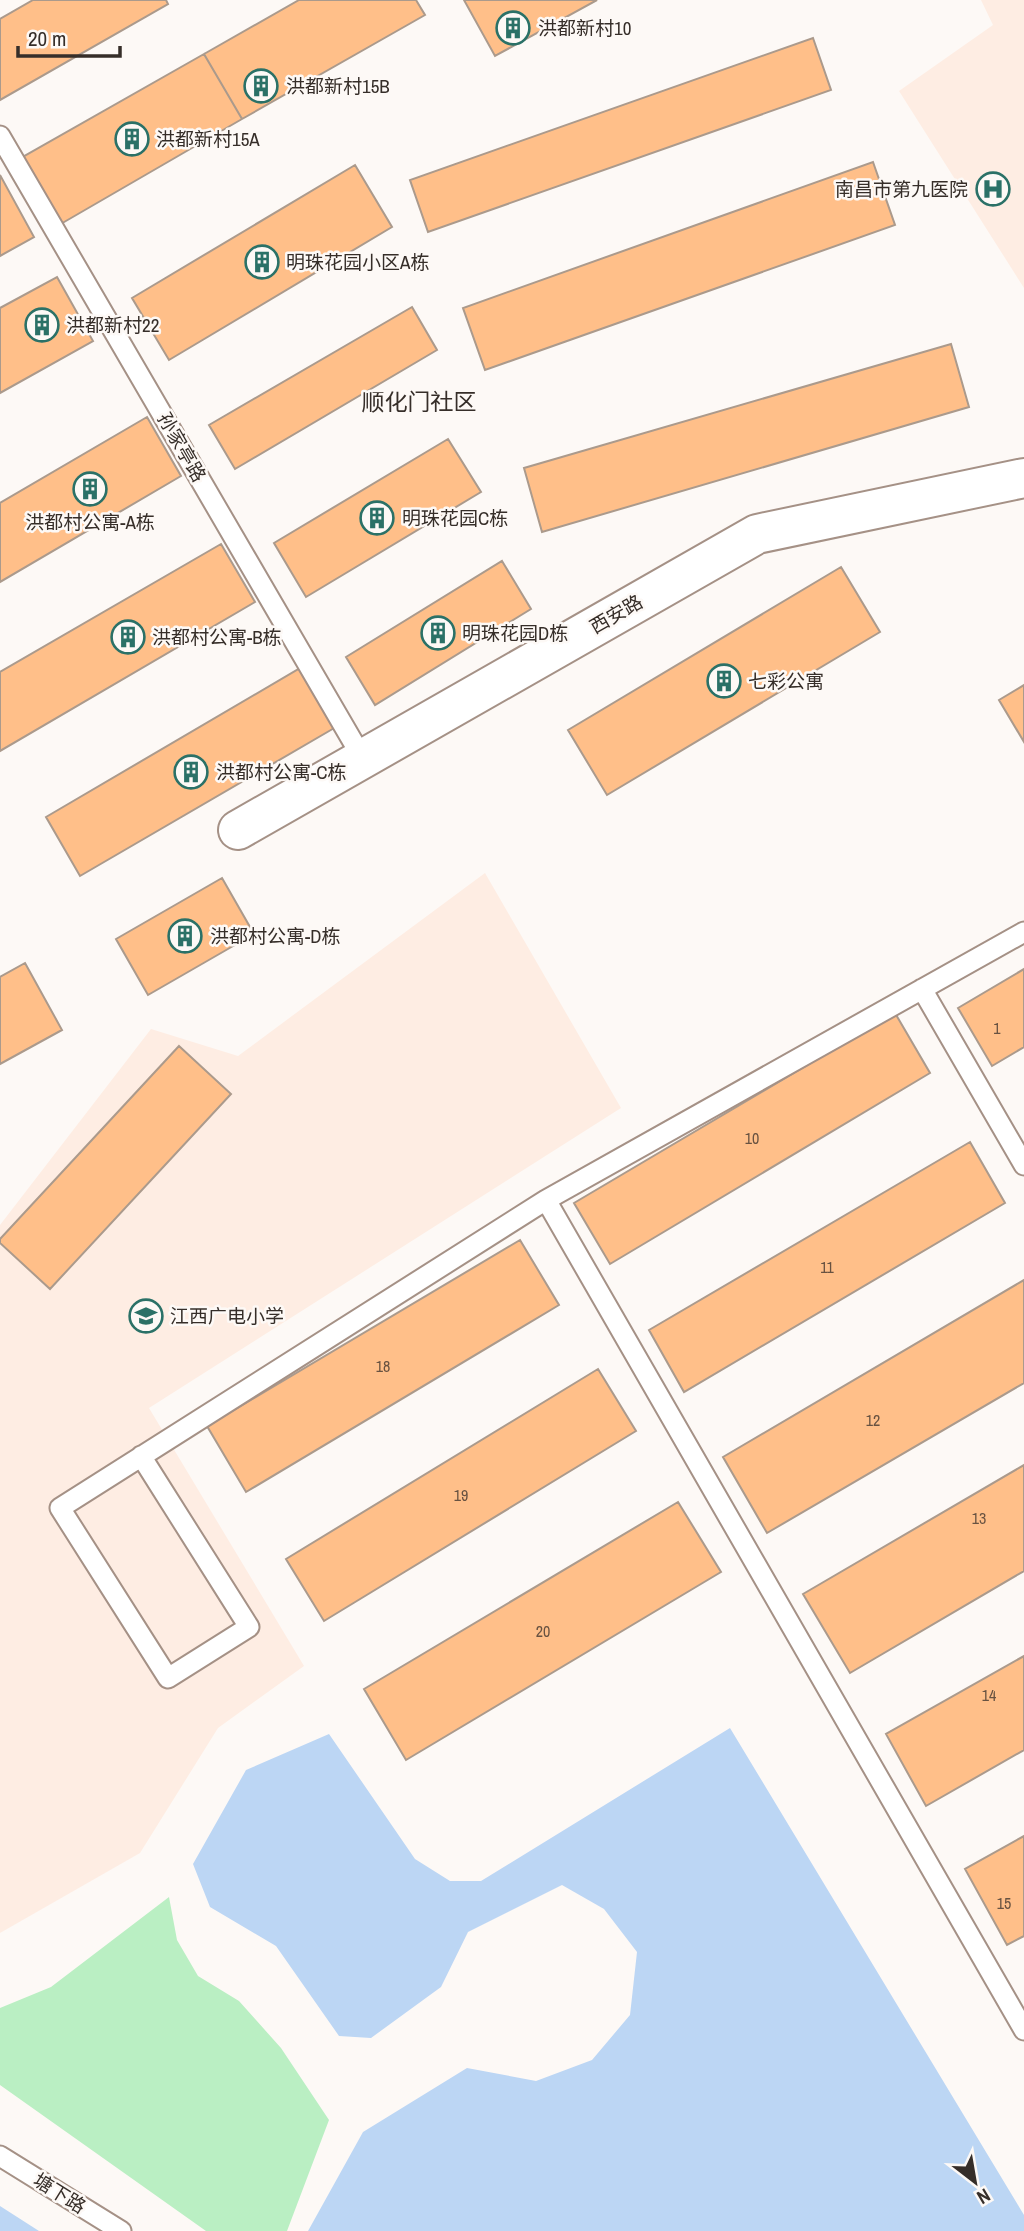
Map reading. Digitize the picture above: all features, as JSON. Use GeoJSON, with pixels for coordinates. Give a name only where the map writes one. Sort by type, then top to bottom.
{"type":"FeatureCollection","features":[{"type":"Feature","properties":{"kind":"street","name":"西安路"},"geometry":{"type":"LineString","coordinates":[[238,830],[757,534],[1024,478]]}},
{"type":"Feature","properties":{"kind":"lane","name":"孙家亭路"},"geometry":{"type":"LineString","coordinates":[[0,136],[363,759]]}},
{"type":"Feature","properties":{"kind":"lane"},"geometry":{"type":"LineString","coordinates":[[141,1456],[249,1626],[169,1678],[60,1508],[141,1456],[546,1200],[1024,932]]}},
{"type":"Feature","properties":{"kind":"lane"},"geometry":{"type":"LineString","coordinates":[[922,989],[1024,1165]]}},
{"type":"Feature","properties":{"kind":"lane"},"geometry":{"type":"LineString","coordinates":[[546,1200],[1024,2030]]}},
{"type":"Feature","properties":{"kind":"lane","name":"塘下路"},"geometry":{"type":"LineString","coordinates":[[0,2156],[121,2231]]}},
{"type":"Feature","properties":{"kind":"shaded area","name":"南昌市第九医院"},"geometry":{"type":"Polygon","coordinates":[[[981,0],[1024,0],[1024,288],[899,91],[993,25],[981,0]]]}},
{"type":"Feature","properties":{"kind":"shaded area","name":"江西广电小学"},"geometry":{"type":"Polygon","coordinates":[[[485,873],[621,1108],[149,1408],[304,1666],[218,1728],[140,1853],[0,1933],[0,1225],[151,1029],[238,1056],[485,873]]]}},
{"type":"Feature","properties":{"kind":"green space"},"geometry":{"type":"Polygon","coordinates":[[[169,1897],[177,1940],[198,1976],[239,2001],[281,2048],[329,2120],[287,2231],[206,2231],[0,2085],[0,2008],[51,1987],[169,1897]]]}},
{"type":"Feature","properties":{"kind":"water"},"geometry":{"type":"Polygon","coordinates":[[[730,1728],[1024,2215],[1024,2231],[308,2231],[363,2132],[467,2068],[536,2081],[592,2060],[630,2015],[637,1952],[604,1909],[562,1885],[468,1932],[441,1987],[371,2038],[339,2036],[276,1946],[210,1907],[193,1864],[246,1770],[329,1734],[415,1859],[450,1881],[481,1881],[730,1728]]]}},
{"type":"Feature","properties":{"kind":"water"},"geometry":{"type":"Polygon","coordinates":[[[0,2206],[39,2231],[0,2231],[0,2206]]]}},
{"type":"Feature","properties":{"kind":"building"},"geometry":{"type":"Polygon","coordinates":[[[33,0],[166,0],[168,4],[0,100],[0,19],[33,0]]]}},
{"type":"Feature","properties":{"kind":"building","name":"洪都新村15B"},"geometry":{"type":"Polygon","coordinates":[[[299,0],[416,0],[425,15],[242,119],[204,54],[299,0]]]}},
{"type":"Feature","properties":{"kind":"building","name":"洪都新村10"},"geometry":{"type":"Polygon","coordinates":[[[464,0],[597,0],[495,56],[464,0]]]}},
{"type":"Feature","properties":{"kind":"building"},"geometry":{"type":"Polygon","coordinates":[[[813,38],[831,90],[428,232],[410,180],[813,38]]]}},
{"type":"Feature","properties":{"kind":"building","name":"洪都新村15A"},"geometry":{"type":"Polygon","coordinates":[[[204,54],[242,119],[59,225],[21,158],[204,54]]]}},
{"type":"Feature","properties":{"kind":"building"},"geometry":{"type":"Polygon","coordinates":[[[873,162],[895,225],[485,370],[463,308],[873,162]]]}},
{"type":"Feature","properties":{"kind":"building","name":"明珠花园小区A栋"},"geometry":{"type":"Polygon","coordinates":[[[355,165],[392,227],[169,360],[132,298],[355,165]]]}},
{"type":"Feature","properties":{"kind":"building"},"geometry":{"type":"Polygon","coordinates":[[[0,175],[34,237],[0,256],[0,175]]]}},
{"type":"Feature","properties":{"kind":"building","name":"洪都新村22"},"geometry":{"type":"Polygon","coordinates":[[[57,277],[93,341],[0,393],[0,308],[57,277]]]}},
{"type":"Feature","properties":{"kind":"building"},"geometry":{"type":"Polygon","coordinates":[[[412,307],[437,350],[235,469],[209,425],[412,307]]]}},
{"type":"Feature","properties":{"kind":"building"},"geometry":{"type":"Polygon","coordinates":[[[951,344],[969,407],[542,532],[524,468],[951,344]]]}},
{"type":"Feature","properties":{"kind":"building","name":"洪都村公寓-A栋"},"geometry":{"type":"Polygon","coordinates":[[[147,417],[181,476],[0,582],[0,503],[147,417]]]}},
{"type":"Feature","properties":{"kind":"building","name":"明珠花园C栋"},"geometry":{"type":"Polygon","coordinates":[[[448,439],[481,492],[306,597],[274,543],[448,439]]]}},
{"type":"Feature","properties":{"kind":"building","name":"洪都村公寓-B栋"},"geometry":{"type":"Polygon","coordinates":[[[221,544],[255,602],[0,751],[0,672],[221,544]]]}},
{"type":"Feature","properties":{"kind":"building","name":"明珠花园D栋"},"geometry":{"type":"Polygon","coordinates":[[[502,561],[531,609],[375,705],[346,657],[502,561]]]}},
{"type":"Feature","properties":{"kind":"building","name":"七彩公寓"},"geometry":{"type":"Polygon","coordinates":[[[841,567],[880,632],[607,795],[568,730],[841,567]]]}},
{"type":"Feature","properties":{"kind":"building","name":"洪都村公寓-C栋"},"geometry":{"type":"Polygon","coordinates":[[[302,667],[336,727],[80,876],[46,817],[302,667]]]}},
{"type":"Feature","properties":{"kind":"building"},"geometry":{"type":"Polygon","coordinates":[[[1024,685],[1024,742],[999,700],[1024,685]]]}},
{"type":"Feature","properties":{"kind":"building","name":"洪都村公寓-D栋"},"geometry":{"type":"Polygon","coordinates":[[[222,878],[254,934],[148,995],[116,939],[222,878]]]}},
{"type":"Feature","properties":{"kind":"building"},"geometry":{"type":"Polygon","coordinates":[[[25,963],[62,1030],[0,1064],[0,977],[25,963]]]}},
{"type":"Feature","properties":{"kind":"building"},"geometry":{"type":"Polygon","coordinates":[[[1024,969],[1024,1047],[992,1066],[958,1008],[1024,969]]]}},
{"type":"Feature","properties":{"kind":"building"},"geometry":{"type":"Polygon","coordinates":[[[895,1013],[930,1073],[610,1264],[574,1203],[895,1013]]]}},
{"type":"Feature","properties":{"kind":"building"},"geometry":{"type":"Polygon","coordinates":[[[179,1046],[231,1094],[50,1289],[0,1243],[0,1239],[179,1046]]]}},
{"type":"Feature","properties":{"kind":"building"},"geometry":{"type":"Polygon","coordinates":[[[970,1142],[1005,1203],[684,1392],[649,1330],[970,1142]]]}},
{"type":"Feature","properties":{"kind":"building"},"geometry":{"type":"Polygon","coordinates":[[[520,1240],[559,1305],[246,1492],[207,1426],[520,1240]]]}},
{"type":"Feature","properties":{"kind":"building"},"geometry":{"type":"Polygon","coordinates":[[[1024,1280],[1024,1383],[767,1533],[723,1457],[1024,1280]]]}},
{"type":"Feature","properties":{"kind":"building"},"geometry":{"type":"Polygon","coordinates":[[[598,1369],[636,1431],[324,1621],[286,1559],[598,1369]]]}},
{"type":"Feature","properties":{"kind":"building"},"geometry":{"type":"Polygon","coordinates":[[[1024,1465],[1024,1571],[850,1673],[803,1594],[1024,1465]]]}},
{"type":"Feature","properties":{"kind":"building"},"geometry":{"type":"Polygon","coordinates":[[[678,1502],[721,1572],[406,1760],[364,1689],[678,1502]]]}},
{"type":"Feature","properties":{"kind":"building"},"geometry":{"type":"Polygon","coordinates":[[[1024,1656],[1024,1750],[926,1806],[886,1734],[1024,1656]]]}},
{"type":"Feature","properties":{"kind":"building"},"geometry":{"type":"Polygon","coordinates":[[[1024,1836],[1024,1936],[1007,1945],[965,1869],[1024,1836]]]}},
{"type":"Feature","properties":{"kind":"place","name":"洪都新村10"},"geometry":{"type":"Point","coordinates":[513,28]}},
{"type":"Feature","properties":{"kind":"place","name":"洪都新村15B"},"geometry":{"type":"Point","coordinates":[261,86]}},
{"type":"Feature","properties":{"kind":"place","name":"洪都新村15A"},"geometry":{"type":"Point","coordinates":[132,139]}},
{"type":"Feature","properties":{"kind":"place","name":"南昌市第九医院"},"geometry":{"type":"Point","coordinates":[993,189]}},
{"type":"Feature","properties":{"kind":"place","name":"明珠花园小区A栋"},"geometry":{"type":"Point","coordinates":[262,262]}},
{"type":"Feature","properties":{"kind":"place","name":"洪都新村22"},"geometry":{"type":"Point","coordinates":[42,325]}},
{"type":"Feature","properties":{"kind":"place","name":"洪都村公寓-A栋"},"geometry":{"type":"Point","coordinates":[90,489]}},
{"type":"Feature","properties":{"kind":"place","name":"明珠花园C栋"},"geometry":{"type":"Point","coordinates":[377,518]}},
{"type":"Feature","properties":{"kind":"place","name":"明珠花园D栋"},"geometry":{"type":"Point","coordinates":[438,633]}},
{"type":"Feature","properties":{"kind":"place","name":"洪都村公寓-B栋"},"geometry":{"type":"Point","coordinates":[128,637]}},
{"type":"Feature","properties":{"kind":"place","name":"七彩公寓"},"geometry":{"type":"Point","coordinates":[724,681]}},
{"type":"Feature","properties":{"kind":"place","name":"洪都村公寓-C栋"},"geometry":{"type":"Point","coordinates":[191,772]}},
{"type":"Feature","properties":{"kind":"place","name":"洪都村公寓-D栋"},"geometry":{"type":"Point","coordinates":[185,936]}},
{"type":"Feature","properties":{"kind":"place","name":"江西广电小学"},"geometry":{"type":"Point","coordinates":[146,1316]}},
{"type":"Feature","properties":{"kind":"district","name":"顺化门社区"},"geometry":{"type":"Point","coordinates":[419,402]}}]}
